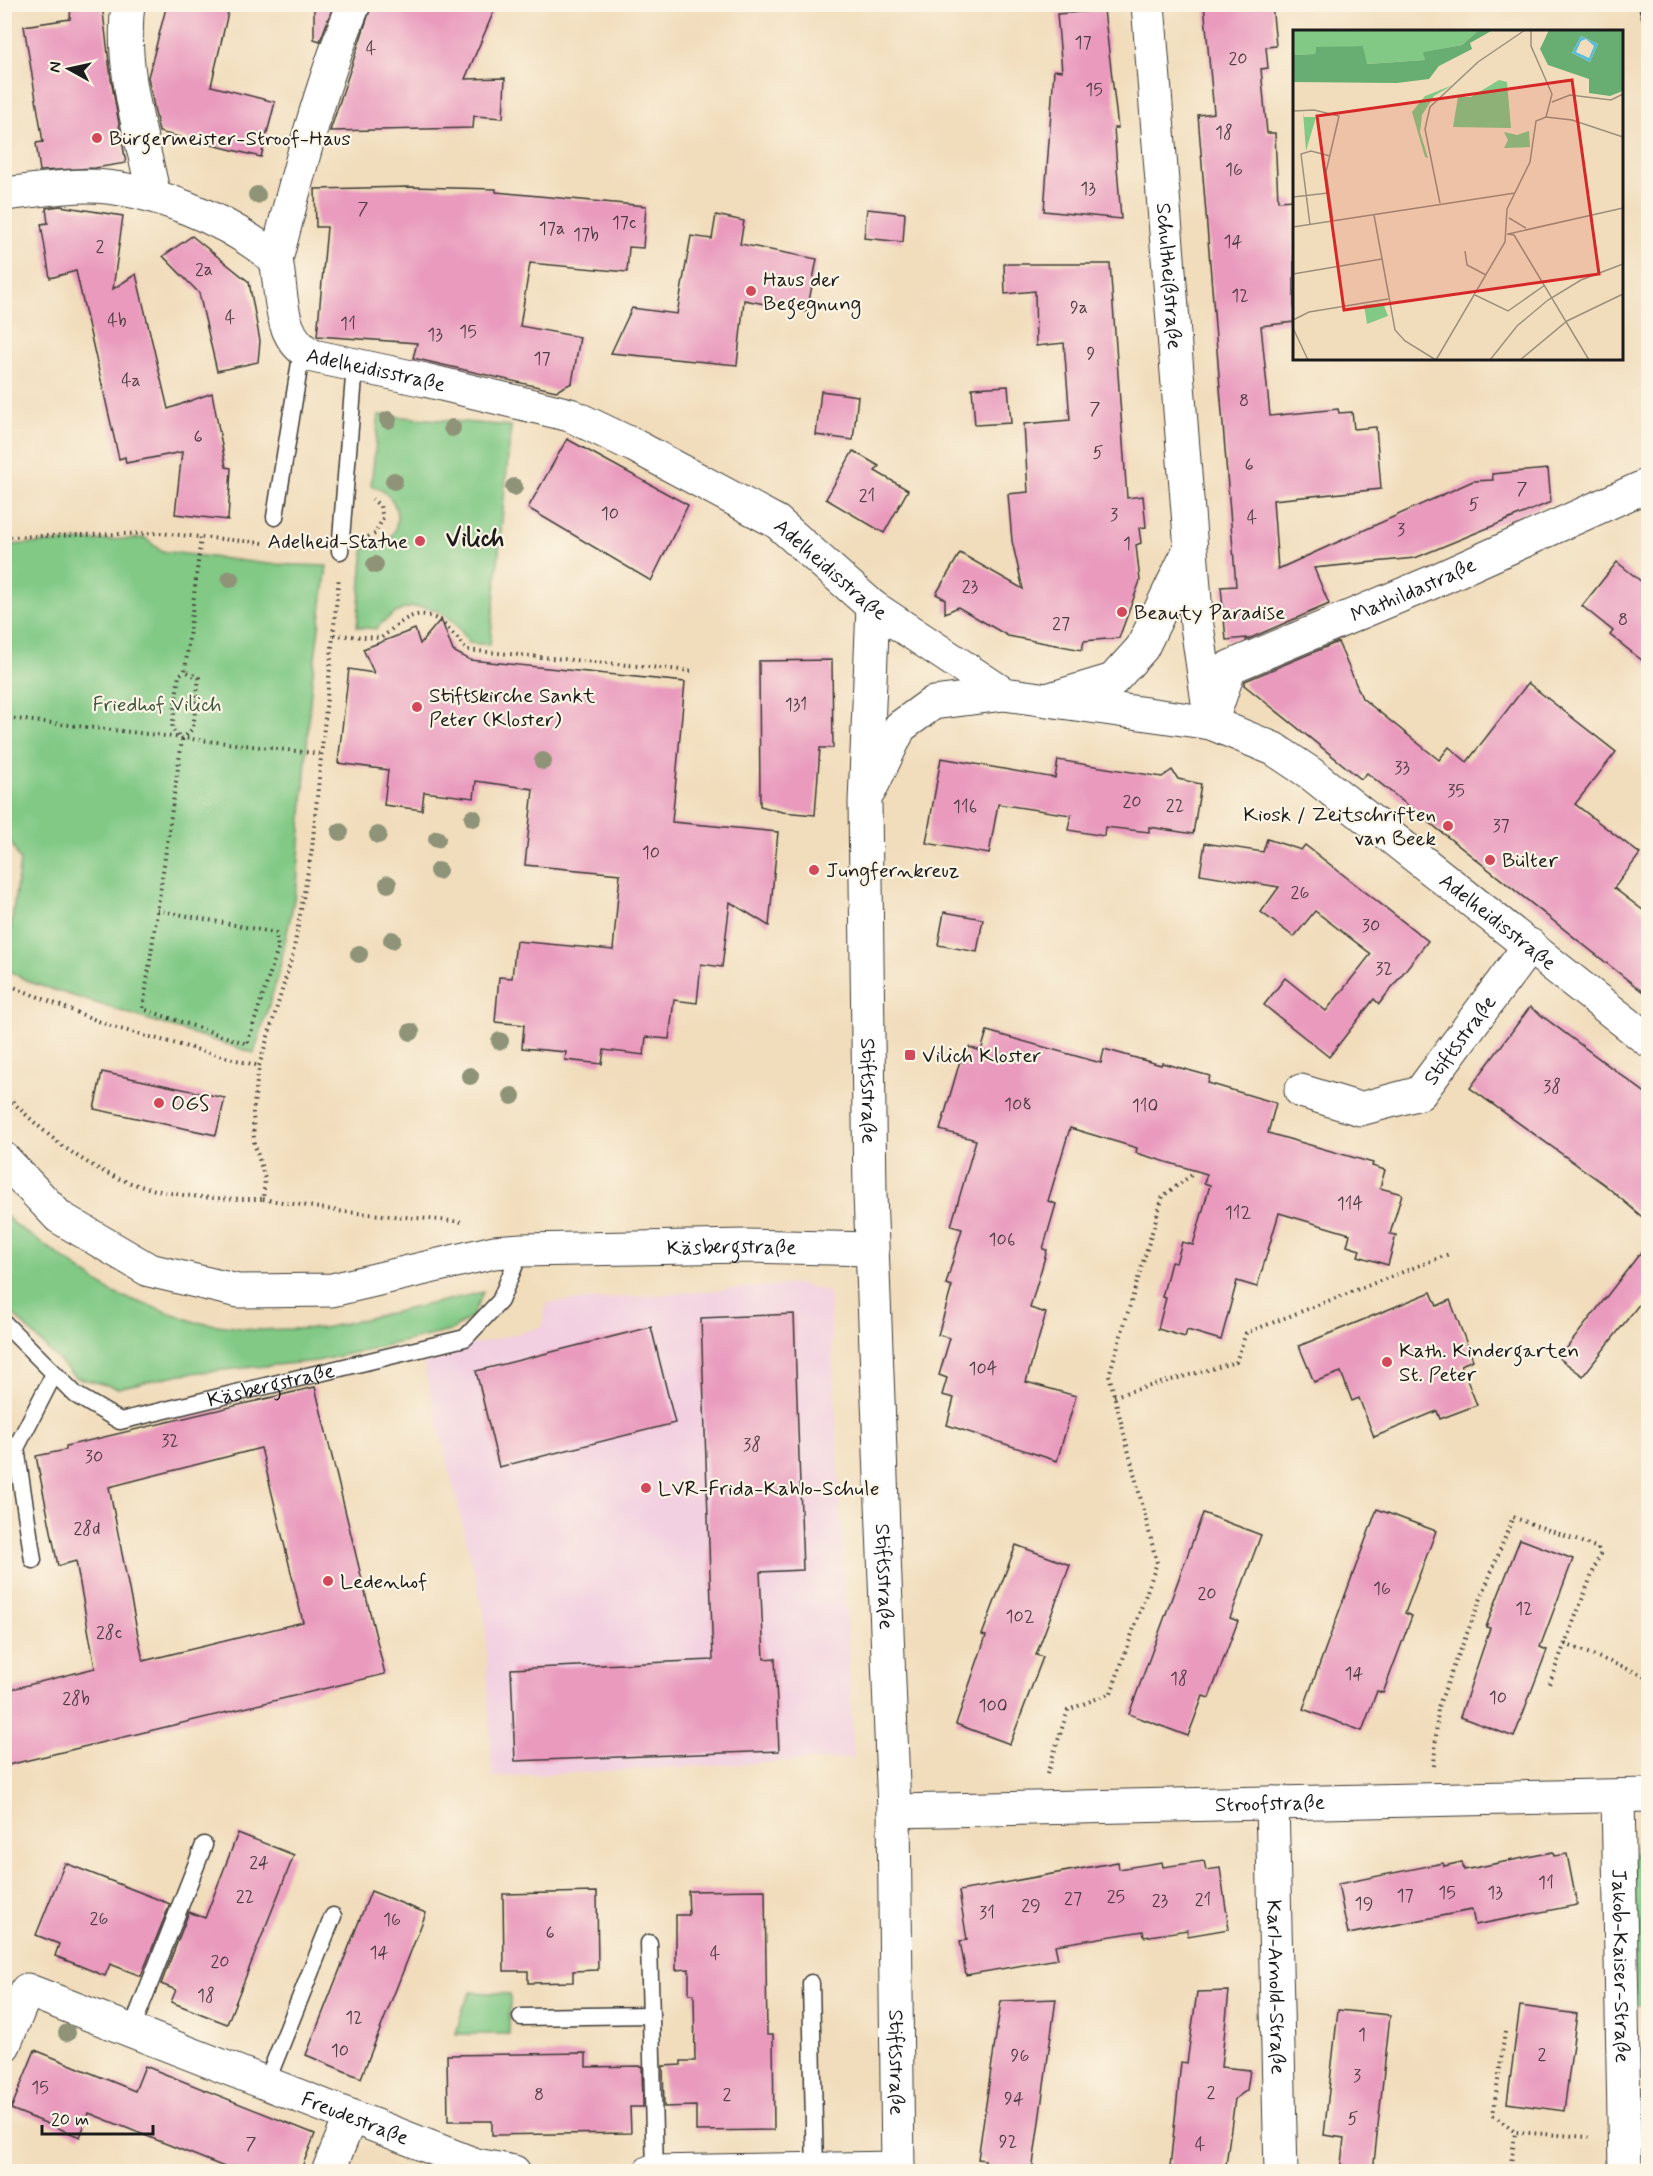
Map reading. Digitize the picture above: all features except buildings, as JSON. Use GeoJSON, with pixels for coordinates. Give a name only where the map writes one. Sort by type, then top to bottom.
{"type":"FeatureCollection","features":[{"type":"Feature","properties":{"kind":"street"},"geometry":{"type":"LineString","coordinates":[[128,4],[124,34],[134,101],[154,196]]}},
{"type":"Feature","properties":{"kind":"street"},"geometry":{"type":"LineString","coordinates":[[4,194],[88,186],[154,196],[257,243],[276,260],[302,156],[336,49],[354,4]]}},
{"type":"Feature","properties":{"kind":"street","name":"Schultheißstraße"},"geometry":{"type":"LineString","coordinates":[[1148,4],[1200,657],[1211,723]]}},
{"type":"Feature","properties":{"kind":"street","name":"Adelheidisstraße"},"geometry":{"type":"LineString","coordinates":[[276,260],[284,321],[290,336],[302,350],[313,356],[570,415],[634,446],[777,522],[873,608],[1004,694],[1211,723],[1274,749],[1310,773],[1648,1040]]}},
{"type":"Feature","properties":{"kind":"street","name":"Mathildastraße"},"geometry":{"type":"LineString","coordinates":[[1211,723],[1230,667],[1428,584],[1648,485]]}},
{"type":"Feature","properties":{"kind":"street"},"geometry":{"type":"LineString","coordinates":[[1050,699],[1113,681],[1142,648],[1191,548]]}},
{"type":"Feature","properties":{"kind":"street","name":"Stiftsstraße"},"geometry":{"type":"LineString","coordinates":[[873,608],[865,802],[871,1250],[894,1811],[898,2170]]}},
{"type":"Feature","properties":{"kind":"street","name":"Stiftsstraße"},"geometry":{"type":"LineString","coordinates":[[865,802],[900,727],[933,703],[1004,694]]}},
{"type":"Feature","properties":{"kind":"street","name":"Stiftsstraße"},"geometry":{"type":"LineString","coordinates":[[1301,1091],[1360,1109],[1420,1092],[1530,945]]}},
{"type":"Feature","properties":{"kind":"street","name":"Käsbergstraße"},"geometry":{"type":"LineString","coordinates":[[4,1159],[59,1217],[148,1270],[238,1291],[332,1290],[507,1251],[747,1246],[871,1250]]}},
{"type":"Feature","properties":{"kind":"street","name":"Stroofstraße"},"geometry":{"type":"LineString","coordinates":[[894,1811],[1633,1796]]}},
{"type":"Feature","properties":{"kind":"street","name":"Jakob-Kaiser-Straße"},"geometry":{"type":"LineString","coordinates":[[1625,2172],[1633,1796]]}},
{"type":"Feature","properties":{"kind":"street","name":"Karl-Arnold-Straße"},"geometry":{"type":"LineString","coordinates":[[1272,1803],[1281,2172]]}},
{"type":"Feature","properties":{"kind":"street","name":"Freudestraße"},"geometry":{"type":"LineString","coordinates":[[4,2045],[27,1990],[476,2165],[514,2172]]}},
{"type":"Feature","properties":{"kind":"street"},"geometry":{"type":"LineString","coordinates":[[328,2172],[351,2116]]}},
{"type":"Feature","properties":{"kind":"street"},"geometry":{"type":"LineString","coordinates":[[650,2172],[898,2170]]}},
{"type":"Feature","properties":{"kind":"lane"},"geometry":{"type":"LineString","coordinates":[[275,517],[302,350]]}},
{"type":"Feature","properties":{"kind":"lane"},"geometry":{"type":"LineString","coordinates":[[340,551],[355,365]]}},
{"type":"Feature","properties":{"kind":"lane","name":"Käsbergstraße"},"geometry":{"type":"LineString","coordinates":[[4,1323],[76,1395],[120,1420],[465,1338],[500,1301],[507,1251]]}},
{"type":"Feature","properties":{"kind":"lane"},"geometry":{"type":"LineString","coordinates":[[33,1560],[16,1448],[54,1374]]}},
{"type":"Feature","properties":{"kind":"lane"},"geometry":{"type":"LineString","coordinates":[[130,2031],[204,1845]]}},
{"type":"Feature","properties":{"kind":"lane"},"geometry":{"type":"LineString","coordinates":[[266,2083],[333,1916]]}},
{"type":"Feature","properties":{"kind":"lane"},"geometry":{"type":"LineString","coordinates":[[648,1943],[655,2171]]}},
{"type":"Feature","properties":{"kind":"lane"},"geometry":{"type":"LineString","coordinates":[[811,1983],[814,2171]]}},
{"type":"Feature","properties":{"kind":"lane"},"geometry":{"type":"LineString","coordinates":[[521,2017],[651,2014]]}},
{"type":"Feature","properties":{"kind":"path"},"geometry":{"type":"LineString","coordinates":[[4,537],[159,532],[340,551],[334,635],[312,849],[292,954],[259,1066],[253,1112],[254,1142],[265,1179],[263,1198]]}},
{"type":"Feature","properties":{"kind":"path"},"geometry":{"type":"LineString","coordinates":[[182,740],[172,729],[179,675],[185,671],[201,537]]}},
{"type":"Feature","properties":{"kind":"path"},"geometry":{"type":"LineString","coordinates":[[334,635],[381,638],[411,616],[429,616],[446,625],[466,650],[692,671]]}},
{"type":"Feature","properties":{"kind":"path"},"geometry":{"type":"LineString","coordinates":[[157,910],[276,933],[278,949],[247,1044],[143,1009],[157,910],[182,740],[193,728],[199,678],[185,671]]}},
{"type":"Feature","properties":{"kind":"path"},"geometry":{"type":"LineString","coordinates":[[8,718],[182,740],[322,754]]}},
{"type":"Feature","properties":{"kind":"path"},"geometry":{"type":"LineString","coordinates":[[4,983],[112,1027],[259,1066]]}},
{"type":"Feature","properties":{"kind":"path"},"geometry":{"type":"LineString","coordinates":[[4,1093],[65,1148],[110,1177],[159,1193],[216,1199],[263,1198],[345,1212],[462,1220],[507,1251]]}},
{"type":"Feature","properties":{"kind":"path"},"geometry":{"type":"LineString","coordinates":[[1036,1809],[1068,1710],[1112,1693],[1157,1563],[1108,1375],[1163,1196],[1193,1174]]}},
{"type":"Feature","properties":{"kind":"path"},"geometry":{"type":"LineString","coordinates":[[1114,1396],[1236,1362],[1246,1333],[1449,1254]]}},
{"type":"Feature","properties":{"kind":"path"},"geometry":{"type":"LineString","coordinates":[[1431,1799],[1438,1707],[1513,1517],[1598,1548],[1600,1554],[1549,1684]]}},
{"type":"Feature","properties":{"kind":"path"},"geometry":{"type":"LineString","coordinates":[[1565,1644],[1648,1677]]}},
{"type":"Feature","properties":{"kind":"path"},"geometry":{"type":"LineString","coordinates":[[1505,2032],[1493,2115],[1515,2132],[1624,2139]]}},
{"type":"Feature","properties":{"kind":"path"},"geometry":{"type":"LineString","coordinates":[[1510,2172],[1515,2132]]}},
{"type":"Feature","properties":{"kind":"shaded area","name":"LVR-Frida-Kahlo-Schule"},"geometry":{"type":"Polygon","coordinates":[[[799,1284],[829,1292],[854,1758],[492,1777],[485,1617],[422,1358],[542,1327],[547,1303],[799,1284]]]}},
{"type":"Feature","properties":{"kind":"green space"},"geometry":{"type":"Polygon","coordinates":[[[379,415],[511,426],[490,645],[469,643],[449,619],[438,611],[426,608],[414,607],[401,611],[388,618],[376,629],[357,627],[364,547],[377,546],[387,541],[394,532],[397,521],[392,500],[383,491],[371,486],[379,415]]]}},
{"type":"Feature","properties":{"kind":"green space","name":"Friedhof Vilich"},"geometry":{"type":"Polygon","coordinates":[[[145,538],[161,551],[269,564],[327,566],[311,689],[297,885],[278,976],[254,1053],[32,983],[5,969],[20,861],[4,828],[5,545],[145,538]]]}},
{"type":"Feature","properties":{"kind":"green space"},"geometry":{"type":"Polygon","coordinates":[[[5,1213],[13,1223],[113,1293],[196,1322],[255,1330],[324,1328],[483,1292],[472,1317],[450,1331],[317,1361],[181,1374],[118,1388],[75,1377],[5,1306],[5,1213]]]}},
{"type":"Feature","properties":{"kind":"green space"},"geometry":{"type":"Polygon","coordinates":[[[1648,1829],[1648,2004],[1636,2005],[1633,1860],[1638,1843],[1648,1829]]]}},
{"type":"Feature","properties":{"kind":"green space"},"geometry":{"type":"Polygon","coordinates":[[[471,1992],[510,1994],[509,2034],[456,2034],[463,2008],[471,1992]]]}},
{"type":"Feature","properties":{"kind":"tram line"},"geometry":{"type":"LineString","coordinates":[[1638,4],[1648,40]]}},
{"type":"Feature","properties":{"kind":"place","name":"Bürgermeister-Stroof-Haus"},"geometry":{"type":"Point","coordinates":[97,138]}},
{"type":"Feature","properties":{"kind":"place","name":"Haus der Begegnung"},"geometry":{"type":"Point","coordinates":[751,291]}},
{"type":"Feature","properties":{"kind":"place","name":"Adelheid-Statue"},"geometry":{"type":"Point","coordinates":[420,541]}},
{"type":"Feature","properties":{"kind":"place","name":"Beauty Paradise"},"geometry":{"type":"Point","coordinates":[1122,612]}},
{"type":"Feature","properties":{"kind":"place","name":"Stiftskirche Sankt Peter (Kloster)"},"geometry":{"type":"Point","coordinates":[417,707]}},
{"type":"Feature","properties":{"kind":"place","name":"Kiosk / Zeitschriften van Beek"},"geometry":{"type":"Point","coordinates":[1448,826]}},
{"type":"Feature","properties":{"kind":"place","name":"Bülter"},"geometry":{"type":"Point","coordinates":[1490,860]}},
{"type":"Feature","properties":{"kind":"place","name":"Jungfernkreuz"},"geometry":{"type":"Point","coordinates":[814,870]}},
{"type":"Feature","properties":{"kind":"place","name":"Vilich Kloster"},"geometry":{"type":"Point","coordinates":[910,1055]}},
{"type":"Feature","properties":{"kind":"place","name":"OGS"},"geometry":{"type":"Point","coordinates":[159,1103]}},
{"type":"Feature","properties":{"kind":"place","name":"Kath. Kindergarten St. Peter"},"geometry":{"type":"Point","coordinates":[1387,1362]}},
{"type":"Feature","properties":{"kind":"place","name":"LVR-Frida-Kahlo-Schule"},"geometry":{"type":"Point","coordinates":[646,1488]}},
{"type":"Feature","properties":{"kind":"place","name":"Ledenhof"},"geometry":{"type":"Point","coordinates":[328,1581]}},
{"type":"Feature","properties":{"kind":"district","name":"Vilich"},"geometry":{"type":"Point","coordinates":[475,538]}}]}
